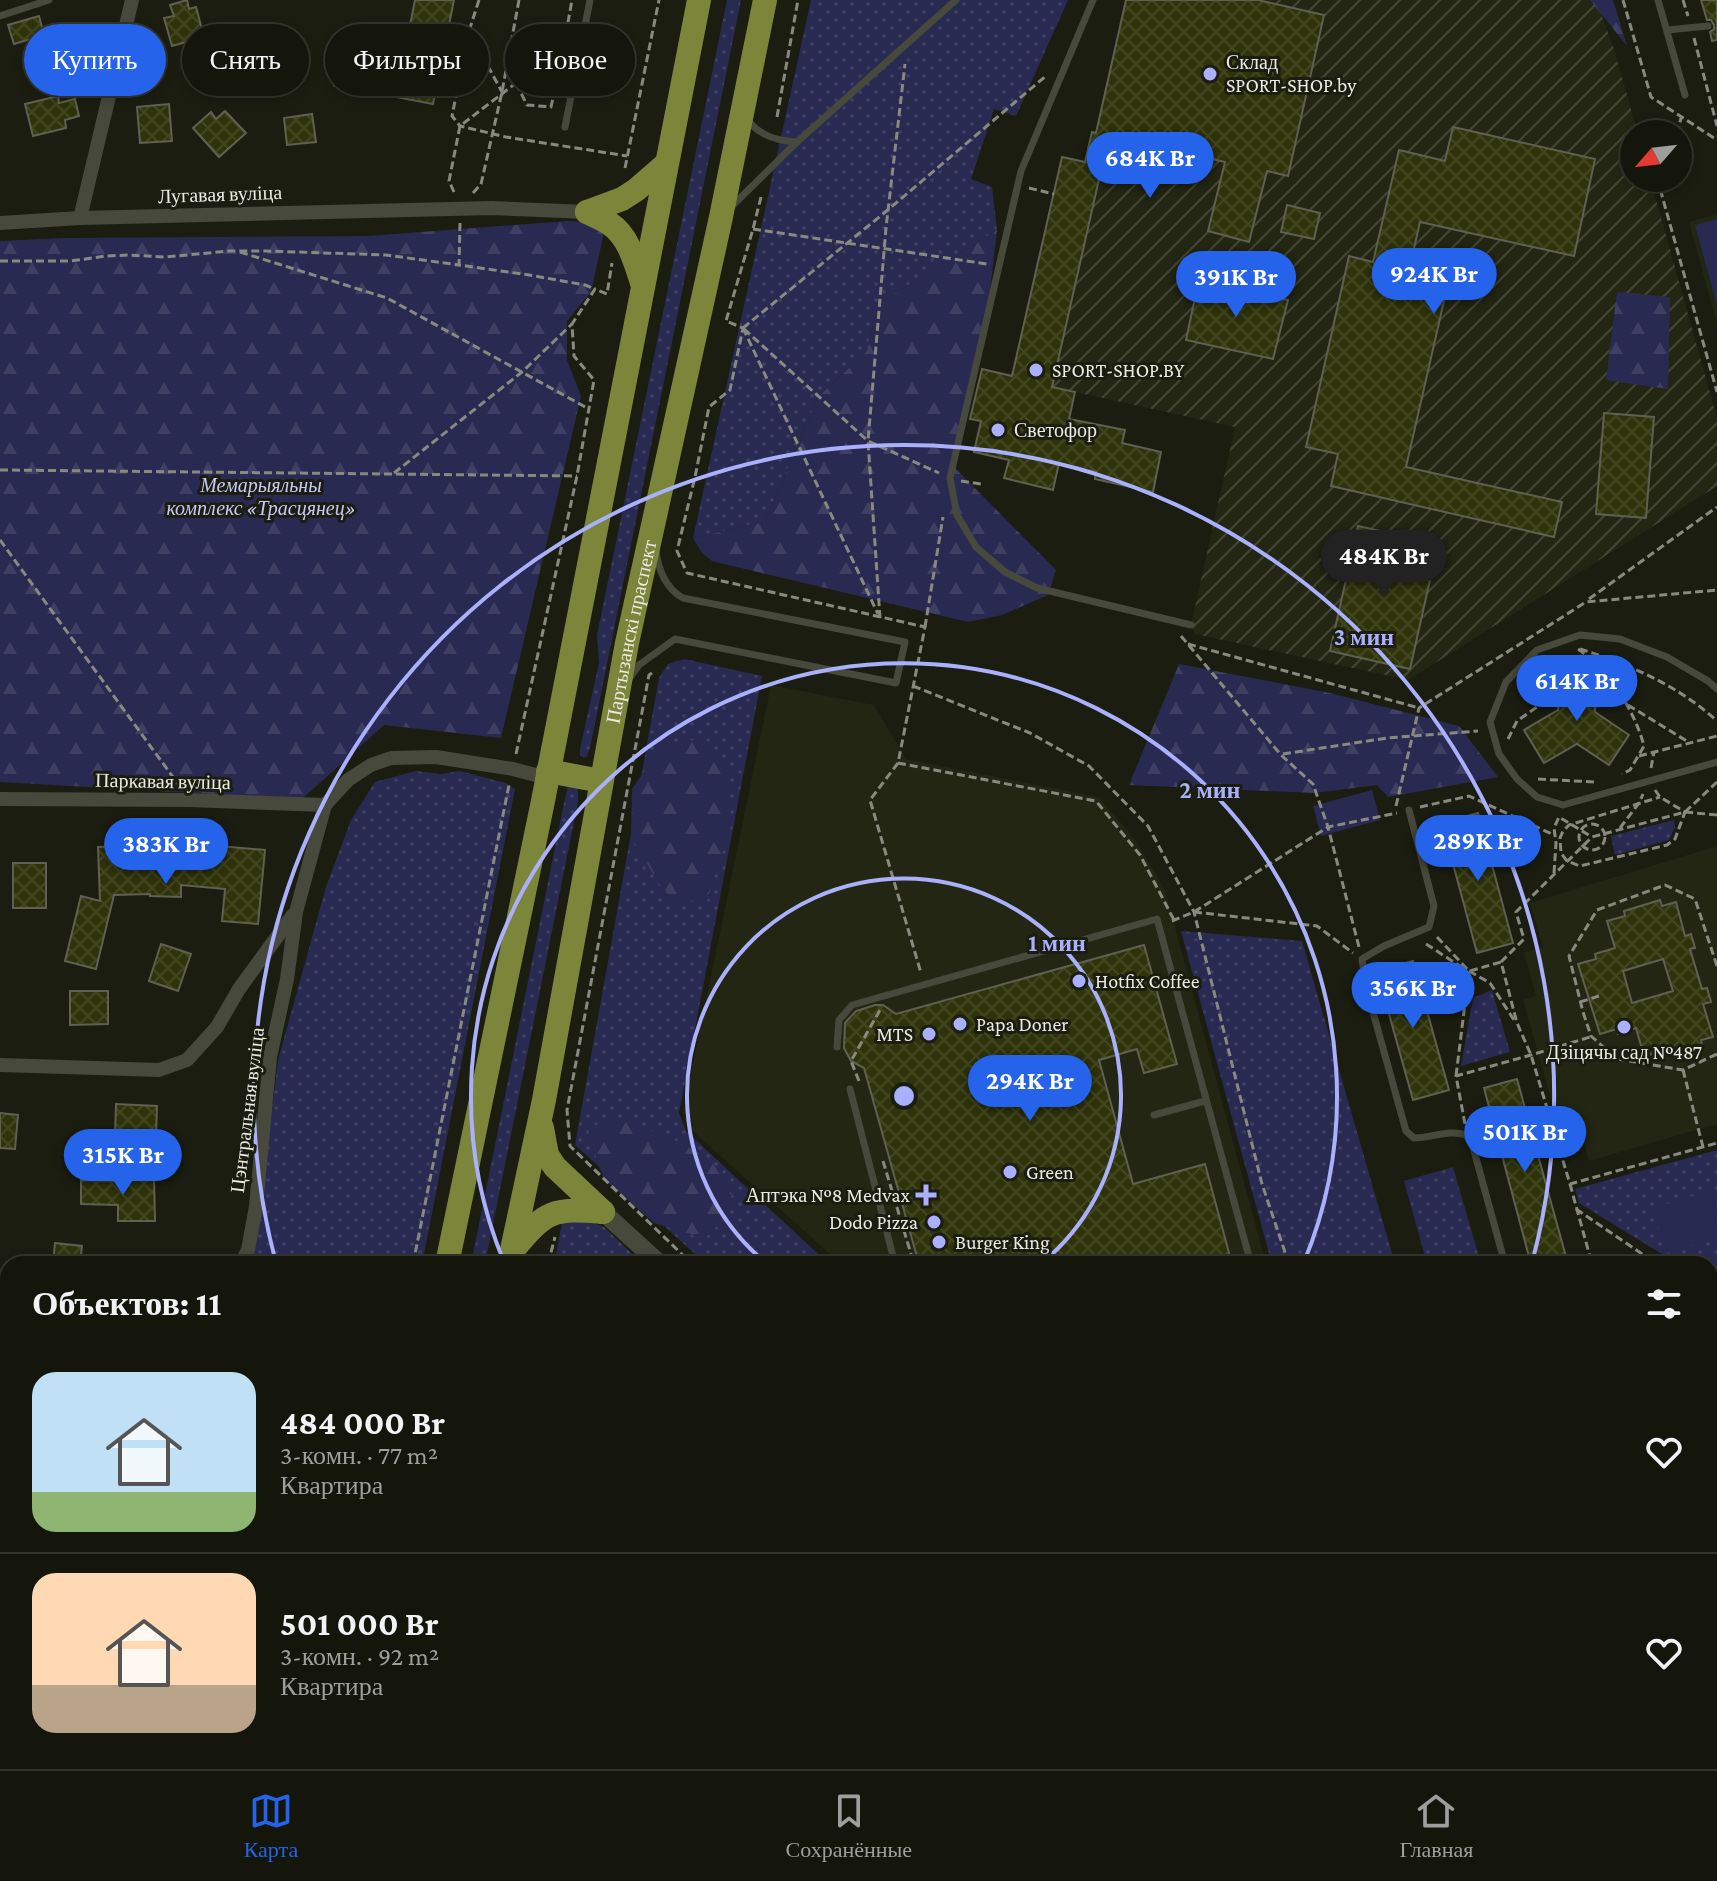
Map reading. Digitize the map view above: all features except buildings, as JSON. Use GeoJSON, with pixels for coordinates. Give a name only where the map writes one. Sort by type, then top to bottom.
{"type":"FeatureCollection","features":[{"type":"Feature","properties":{"kind":"highway"},"geometry":{"type":"LineString","coordinates":[[449,1256],[548,774],[699,0]]}},
{"type":"Feature","properties":{"kind":"highway","name":"Партызанскі праспект"},"geometry":{"type":"LineString","coordinates":[[511,1256],[541,1113],[627,643],[721,217],[765,0]]}},
{"type":"Feature","properties":{"kind":"highway"},"geometry":{"type":"LineString","coordinates":[[587,212],[622,199],[666,164]]}},
{"type":"Feature","properties":{"kind":"highway"},"geometry":{"type":"LineString","coordinates":[[587,212],[618,230],[636,264],[643,286]]}},
{"type":"Feature","properties":{"kind":"highway"},"geometry":{"type":"LineString","coordinates":[[548,774],[601,781]]}},
{"type":"Feature","properties":{"kind":"highway"},"geometry":{"type":"LineString","coordinates":[[541,1113],[547,1155],[555,1167],[603,1212]]}},
{"type":"Feature","properties":{"kind":"highway"},"geometry":{"type":"LineString","coordinates":[[512,1256],[530,1230],[547,1216],[559,1211],[603,1212]]}},
{"type":"Feature","properties":{"kind":"street"},"geometry":{"type":"LineString","coordinates":[[80,218],[132,0]]}},
{"type":"Feature","properties":{"kind":"street","name":"Лугавая вуліца"},"geometry":{"type":"LineString","coordinates":[[0,223],[361,210],[477,208],[587,212]]}},
{"type":"Feature","properties":{"kind":"street"},"geometry":{"type":"LineString","coordinates":[[325,805],[348,780],[371,765],[391,758],[436,757],[548,774]]}},
{"type":"Feature","properties":{"kind":"street","name":"Паркавая вуліца"},"geometry":{"type":"LineString","coordinates":[[0,799],[189,800],[325,805]]}},
{"type":"Feature","properties":{"kind":"street","name":"Цэнтральная вуліца"},"geometry":{"type":"LineString","coordinates":[[245,1256],[256,1206],[270,1057],[287,979],[296,912],[325,805]]}},
{"type":"Feature","properties":{"kind":"street","name":"Цэнтральная вуліца"},"geometry":{"type":"LineString","coordinates":[[0,1065],[159,1070],[187,1060],[217,1027],[239,989],[296,912]]}},
{"type":"Feature","properties":{"kind":"street"},"geometry":{"type":"LineString","coordinates":[[603,1212],[651,1256]]}},
{"type":"Feature","properties":{"kind":"lane"},"geometry":{"type":"LineString","coordinates":[[0,16],[49,0]]}},
{"type":"Feature","properties":{"kind":"lane"},"geometry":{"type":"LineString","coordinates":[[565,127],[590,0]]}},
{"type":"Feature","properties":{"kind":"lane"},"geometry":{"type":"LineString","coordinates":[[721,217],[797,142],[956,0]]}},
{"type":"Feature","properties":{"kind":"lane"},"geometry":{"type":"LineString","coordinates":[[1093,0],[1021,171],[950,478],[957,515],[963,526],[976,547],[1005,572],[1037,588],[1191,625]]}},
{"type":"Feature","properties":{"kind":"lane"},"geometry":{"type":"LineString","coordinates":[[1658,0],[1685,95]]}},
{"type":"Feature","properties":{"kind":"lane"},"geometry":{"type":"LineString","coordinates":[[1667,30],[1708,26]]}},
{"type":"Feature","properties":{"kind":"lane"},"geometry":{"type":"LineString","coordinates":[[743,114],[753,128],[773,139],[797,142]]}},
{"type":"Feature","properties":{"kind":"lane"},"geometry":{"type":"LineString","coordinates":[[615,708],[639,665],[675,639],[896,683],[905,642],[683,598],[674,593],[662,574],[656,555],[654,521]]}},
{"type":"Feature","properties":{"kind":"lane"},"geometry":{"type":"LineString","coordinates":[[1717,689],[1667,657],[1620,639],[1580,635],[1537,650],[1506,682],[1490,722],[1499,754],[1517,779],[1537,797],[1563,805],[1717,762]]}},
{"type":"Feature","properties":{"kind":"lane"},"geometry":{"type":"LineString","coordinates":[[1409,810],[1434,906],[1429,927],[1362,959],[1366,987],[1406,1131],[1414,1138],[1456,1132],[1466,1135],[1473,1147],[1503,1256]]}},
{"type":"Feature","properties":{"kind":"lane"},"geometry":{"type":"LineString","coordinates":[[837,1047],[839,1020],[852,1005],[1157,919],[1249,1256]]}},
{"type":"Feature","properties":{"kind":"lane"},"geometry":{"type":"LineString","coordinates":[[850,1089],[893,1256]]}},
{"type":"Feature","properties":{"kind":"lane"},"geometry":{"type":"LineString","coordinates":[[1154,1115],[1205,1101]]}},
{"type":"Feature","properties":{"kind":"path"},"geometry":{"type":"LineString","coordinates":[[471,24],[479,0]]}},
{"type":"Feature","properties":{"kind":"path"},"geometry":{"type":"LineString","coordinates":[[461,209],[481,184],[519,0]]}},
{"type":"Feature","properties":{"kind":"path"},"geometry":{"type":"LineString","coordinates":[[568,24],[572,0]]}},
{"type":"Feature","properties":{"kind":"path"},"geometry":{"type":"LineString","coordinates":[[625,168],[659,0]]}},
{"type":"Feature","properties":{"kind":"path"},"geometry":{"type":"LineString","coordinates":[[777,117],[798,0]]}},
{"type":"Feature","properties":{"kind":"path"},"geometry":{"type":"LineString","coordinates":[[1623,0],[1651,97],[1717,140]]}},
{"type":"Feature","properties":{"kind":"path"},"geometry":{"type":"LineString","coordinates":[[1683,0],[1717,126]]}},
{"type":"Feature","properties":{"kind":"path"},"geometry":{"type":"LineString","coordinates":[[880,618],[868,441],[884,248],[907,44]]}},
{"type":"Feature","properties":{"kind":"path"},"geometry":{"type":"LineString","coordinates":[[925,627],[687,573],[677,551],[709,407],[730,390],[743,328],[1070,56]]}},
{"type":"Feature","properties":{"kind":"path"},"geometry":{"type":"LineString","coordinates":[[489,68],[502,92]]}},
{"type":"Feature","properties":{"kind":"path"},"geometry":{"type":"LineString","coordinates":[[459,265],[461,209],[449,181],[460,126],[505,90]]}},
{"type":"Feature","properties":{"kind":"path"},"geometry":{"type":"LineString","coordinates":[[456,96],[452,116],[460,126],[627,156]]}},
{"type":"Feature","properties":{"kind":"path"},"geometry":{"type":"LineString","coordinates":[[522,96],[527,105],[551,107],[553,96]]}},
{"type":"Feature","properties":{"kind":"path"},"geometry":{"type":"LineString","coordinates":[[1017,186],[1054,194]]}},
{"type":"Feature","properties":{"kind":"path"},"geometry":{"type":"LineString","coordinates":[[1661,192],[1717,392]]}},
{"type":"Feature","properties":{"kind":"path"},"geometry":{"type":"LineString","coordinates":[[761,195],[726,321],[743,328],[868,441],[950,478],[981,484]]}},
{"type":"Feature","properties":{"kind":"path"},"geometry":{"type":"LineString","coordinates":[[753,229],[999,266]]}},
{"type":"Feature","properties":{"kind":"path"},"geometry":{"type":"LineString","coordinates":[[235,251],[387,298],[589,409]]}},
{"type":"Feature","properties":{"kind":"path"},"geometry":{"type":"LineString","coordinates":[[0,261],[71,261],[106,256],[165,257],[235,251],[386,255],[559,280],[585,285],[607,294],[614,251]]}},
{"type":"Feature","properties":{"kind":"path"},"geometry":{"type":"LineString","coordinates":[[394,474],[522,372],[572,324],[595,289]]}},
{"type":"Feature","properties":{"kind":"path"},"geometry":{"type":"LineString","coordinates":[[415,1256],[502,815],[577,476],[594,380],[574,356],[572,324]]}},
{"type":"Feature","properties":{"kind":"path"},"geometry":{"type":"LineString","coordinates":[[743,328],[880,618]]}},
{"type":"Feature","properties":{"kind":"path"},"geometry":{"type":"LineString","coordinates":[[1,471],[577,476]]}},
{"type":"Feature","properties":{"kind":"path"},"geometry":{"type":"LineString","coordinates":[[924,985],[870,800],[898,763],[950,478]]}},
{"type":"Feature","properties":{"kind":"path"},"geometry":{"type":"LineString","coordinates":[[1586,602],[1717,507]]}},
{"type":"Feature","properties":{"kind":"path"},"geometry":{"type":"LineString","coordinates":[[0,540],[189,800]]}},
{"type":"Feature","properties":{"kind":"path"},"geometry":{"type":"LineString","coordinates":[[1167,620],[1281,755],[1313,784],[1328,827],[1362,959]]}},
{"type":"Feature","properties":{"kind":"path"},"geometry":{"type":"LineString","coordinates":[[1188,644],[1419,708]]}},
{"type":"Feature","properties":{"kind":"path"},"geometry":{"type":"LineString","coordinates":[[1620,775],[1630,770],[1644,746],[1639,728],[1626,704],[1593,660],[1576,647],[1659,680],[1717,721]]}},
{"type":"Feature","properties":{"kind":"path"},"geometry":{"type":"LineString","coordinates":[[1506,743],[1517,721],[1544,702],[1545,677],[1563,651]]}},
{"type":"Feature","properties":{"kind":"path"},"geometry":{"type":"LineString","coordinates":[[660,666],[649,675],[567,1110],[567,1130],[570,1146],[684,1256]]}},
{"type":"Feature","properties":{"kind":"path"},"geometry":{"type":"LineString","coordinates":[[913,686],[1030,733],[1089,766],[1148,826],[1194,912],[1262,1184],[1286,1256]]}},
{"type":"Feature","properties":{"kind":"path"},"geometry":{"type":"LineString","coordinates":[[1626,704],[1690,743]]}},
{"type":"Feature","properties":{"kind":"path"},"geometry":{"type":"LineString","coordinates":[[1281,755],[1387,738],[1514,728]]}},
{"type":"Feature","properties":{"kind":"path"},"geometry":{"type":"LineString","coordinates":[[1639,756],[1717,736]]}},
{"type":"Feature","properties":{"kind":"path"},"geometry":{"type":"LineString","coordinates":[[898,763],[1096,801],[1140,855],[1174,920]]}},
{"type":"Feature","properties":{"kind":"path"},"geometry":{"type":"LineString","coordinates":[[1538,779],[1595,782],[1601,785],[1588,788]]}},
{"type":"Feature","properties":{"kind":"path"},"geometry":{"type":"LineString","coordinates":[[1619,830],[1639,803],[1649,781]]}},
{"type":"Feature","properties":{"kind":"path"},"geometry":{"type":"LineString","coordinates":[[1592,837],[1559,817],[1554,828],[1561,853],[1567,861],[1580,866],[1667,845],[1675,839],[1685,812],[1717,782]]}},
{"type":"Feature","properties":{"kind":"path"},"geometry":{"type":"LineString","coordinates":[[1194,912],[1328,827],[1469,796],[1554,835]]}},
{"type":"Feature","properties":{"kind":"path"},"geometry":{"type":"LineString","coordinates":[[1554,874],[1558,843],[1563,831],[1571,824],[1660,797],[1685,812]]}},
{"type":"Feature","properties":{"kind":"path"},"geometry":{"type":"LineString","coordinates":[[1469,971],[1501,962],[1524,939],[1516,912],[1592,837],[1685,812],[1717,815]]}},
{"type":"Feature","properties":{"kind":"path"},"geometry":{"type":"LineString","coordinates":[[1594,824],[1604,833],[1604,843],[1597,849],[1588,849],[1580,840],[1586,826],[1594,824]]}},
{"type":"Feature","properties":{"kind":"path"},"geometry":{"type":"LineString","coordinates":[[1717,966],[1695,899],[1665,885],[1597,910],[1569,956],[1591,1036],[1617,1059],[1683,1070],[1717,1054]]}},
{"type":"Feature","properties":{"kind":"path"},"geometry":{"type":"LineString","coordinates":[[1194,912],[1317,926],[1362,959]]}},
{"type":"Feature","properties":{"kind":"path"},"geometry":{"type":"LineString","coordinates":[[1429,927],[1469,971],[1456,1076],[1466,1135]]}},
{"type":"Feature","properties":{"kind":"path"},"geometry":{"type":"LineString","coordinates":[[1413,935],[1490,983],[1517,1023]]}},
{"type":"Feature","properties":{"kind":"path"},"geometry":{"type":"LineString","coordinates":[[1501,962],[1590,1256]]}},
{"type":"Feature","properties":{"kind":"path"},"geometry":{"type":"LineString","coordinates":[[1580,1002],[1599,996]]}},
{"type":"Feature","properties":{"kind":"path"},"geometry":{"type":"LineString","coordinates":[[851,1061],[883,1005]]}},
{"type":"Feature","properties":{"kind":"path"},"geometry":{"type":"LineString","coordinates":[[1456,1076],[1591,1036]]}},
{"type":"Feature","properties":{"kind":"path"},"geometry":{"type":"LineString","coordinates":[[1683,1070],[1703,1147]]}},
{"type":"Feature","properties":{"kind":"path"},"geometry":{"type":"LineString","coordinates":[[1570,1184],[1717,1143]]}},
{"type":"Feature","properties":{"kind":"path"},"geometry":{"type":"LineString","coordinates":[[1576,1209],[1645,1256]]}},
{"type":"Feature","properties":{"kind":"path"},"geometry":{"type":"LineString","coordinates":[[550,1256],[556,1230]]}},
{"type":"Feature","properties":{"kind":"shaded area"},"geometry":{"type":"Polygon","coordinates":[[[1259,0],[1596,0],[1634,120],[1620,120],[1620,192],[1654,192],[1717,418],[1717,486],[1408,680],[1195,634],[1191,625],[1235,427],[1052,387],[1110,135],[1288,176],[1324,16],[1259,0]]]}},
{"type":"Feature","properties":{"kind":"shaded area"},"geometry":{"type":"Polygon","coordinates":[[[1717,214],[1717,324],[1689,222],[1717,214]]]}},
{"type":"Feature","properties":{"kind":"shaded area"},"geometry":{"type":"Polygon","coordinates":[[[771,685],[874,705],[906,759],[1099,797],[1136,841],[1165,890],[1264,1256],[832,1256],[689,1128],[683,1112],[771,685]]]}},
{"type":"Feature","properties":{"kind":"shaded area","name":"Дзіцячы сад №487"},"geometry":{"type":"Polygon","coordinates":[[[1717,846],[1717,1124],[1589,1161],[1583,1140],[1564,1144],[1523,1000],[1536,996],[1524,953],[1543,947],[1530,903],[1717,846]]]}},
{"type":"Feature","properties":{"kind":"green space"},"geometry":{"type":"Polygon","coordinates":[[[727,0],[741,0],[590,748],[584,758],[580,755],[580,749],[599,663],[597,635],[727,0]]]}},
{"type":"Feature","properties":{"kind":"green space"},"geometry":{"type":"Polygon","coordinates":[[[811,0],[1068,0],[1016,116],[994,109],[971,179],[992,187],[997,230],[878,304],[867,351],[818,397],[765,522],[693,538],[811,0]]]}},
{"type":"Feature","properties":{"kind":"green space"},"geometry":{"type":"Polygon","coordinates":[[[1590,0],[1613,0],[1627,46],[1590,0]]]}},
{"type":"Feature","properties":{"kind":"green space"},"geometry":{"type":"Polygon","coordinates":[[[1717,219],[1717,305],[1695,225],[1717,219]]]}},
{"type":"Feature","properties":{"kind":"green space","name":"Мемарыяльны комплекс «Трасцянец»"},"geometry":{"type":"Polygon","coordinates":[[[568,221],[593,223],[604,232],[591,292],[567,321],[567,360],[581,396],[501,738],[384,725],[302,799],[0,782],[0,241],[368,236],[568,221]]]}},
{"type":"Feature","properties":{"kind":"green space"},"geometry":{"type":"Polygon","coordinates":[[[997,230],[987,316],[951,464],[1056,570],[1048,595],[1002,615],[968,622],[712,561],[702,553],[693,538],[765,522],[818,397],[867,351],[878,304],[997,230]]]}},
{"type":"Feature","properties":{"kind":"green space"},"geometry":{"type":"Polygon","coordinates":[[[1617,292],[1670,297],[1668,389],[1606,380],[1617,292]]]}},
{"type":"Feature","properties":{"kind":"green space"},"geometry":{"type":"Polygon","coordinates":[[[684,659],[762,676],[679,1113],[686,1131],[820,1256],[697,1256],[575,1145],[659,678],[668,664],[684,659]]]}},
{"type":"Feature","properties":{"kind":"green space"},"geometry":{"type":"Polygon","coordinates":[[[1179,664],[1330,693],[1459,726],[1498,777],[1388,797],[1377,785],[1315,793],[1129,785],[1179,664]]]}},
{"type":"Feature","properties":{"kind":"green space"},"geometry":{"type":"Polygon","coordinates":[[[704,738],[731,766],[727,834],[707,900],[675,902],[660,885],[631,837],[632,789],[662,745],[704,738]]]}},
{"type":"Feature","properties":{"kind":"green space"},"geometry":{"type":"Polygon","coordinates":[[[416,771],[441,774],[460,771],[505,783],[515,789],[424,1256],[250,1256],[258,1231],[278,1060],[326,887],[351,820],[375,782],[416,771]]]}},
{"type":"Feature","properties":{"kind":"green space"},"geometry":{"type":"Polygon","coordinates":[[[574,784],[578,789],[578,802],[487,1256],[473,1256],[564,803],[568,786],[574,784]]]}},
{"type":"Feature","properties":{"kind":"green space"},"geometry":{"type":"Polygon","coordinates":[[[1372,790],[1380,820],[1321,836],[1313,806],[1372,790]]]}},
{"type":"Feature","properties":{"kind":"green space"},"geometry":{"type":"Polygon","coordinates":[[[1674,820],[1675,827],[1669,840],[1615,855],[1611,836],[1674,820]]]}},
{"type":"Feature","properties":{"kind":"green space"},"geometry":{"type":"Polygon","coordinates":[[[1181,931],[1302,941],[1393,1256],[1270,1256],[1181,931]]]}},
{"type":"Feature","properties":{"kind":"green space"},"geometry":{"type":"Polygon","coordinates":[[[1492,990],[1510,1052],[1461,1066],[1473,998],[1492,990]]]}},
{"type":"Feature","properties":{"kind":"green space"},"geometry":{"type":"Polygon","coordinates":[[[608,1116],[662,1134],[710,1159],[732,1194],[727,1215],[705,1238],[654,1223],[604,1179],[587,1133],[608,1116]]]}},
{"type":"Feature","properties":{"kind":"green space"},"geometry":{"type":"Polygon","coordinates":[[[1717,1150],[1717,1256],[1665,1256],[1579,1203],[1575,1189],[1717,1150]]]}},
{"type":"Feature","properties":{"kind":"green space"},"geometry":{"type":"Polygon","coordinates":[[[1453,1167],[1479,1256],[1425,1256],[1404,1181],[1453,1167]]]}},
{"type":"Feature","properties":{"kind":"green space"},"geometry":{"type":"Polygon","coordinates":[[[1716,1189],[1717,1238],[1666,1253],[1653,1208],[1716,1189]]]}},
{"type":"Feature","properties":{"kind":"green space"},"geometry":{"type":"Polygon","coordinates":[[[581,1217],[604,1227],[635,1256],[556,1256],[563,1218],[581,1217]]]}},
{"type":"Feature","properties":{"kind":"place","name":"Склад SPORT-SHOP.by"},"geometry":{"type":"Point","coordinates":[1210,74]}},
{"type":"Feature","properties":{"kind":"place","name":"SPORT-SHOP.BY"},"geometry":{"type":"Point","coordinates":[1036,370]}},
{"type":"Feature","properties":{"kind":"place","name":"Светофор"},"geometry":{"type":"Point","coordinates":[998,430]}},
{"type":"Feature","properties":{"kind":"place","name":"Hotfix Coffee"},"geometry":{"type":"Point","coordinates":[1079,981]}},
{"type":"Feature","properties":{"kind":"place","name":"Papa Doner"},"geometry":{"type":"Point","coordinates":[960,1024]}},
{"type":"Feature","properties":{"kind":"place","name":"Дзіцячы сад №487"},"geometry":{"type":"Point","coordinates":[1624,1027]}},
{"type":"Feature","properties":{"kind":"place","name":"MTS"},"geometry":{"type":"Point","coordinates":[929,1034]}},
{"type":"Feature","properties":{"kind":"place","name":"Green"},"geometry":{"type":"Point","coordinates":[1010,1172]}},
{"type":"Feature","properties":{"kind":"place","name":"Аптэка №8 Medvax"},"geometry":{"type":"Point","coordinates":[926,1195]}},
{"type":"Feature","properties":{"kind":"place","name":"Dodo Pizza"},"geometry":{"type":"Point","coordinates":[934,1222]}},
{"type":"Feature","properties":{"kind":"place","name":"Burger King"},"geometry":{"type":"Point","coordinates":[939,1242]}}]}
